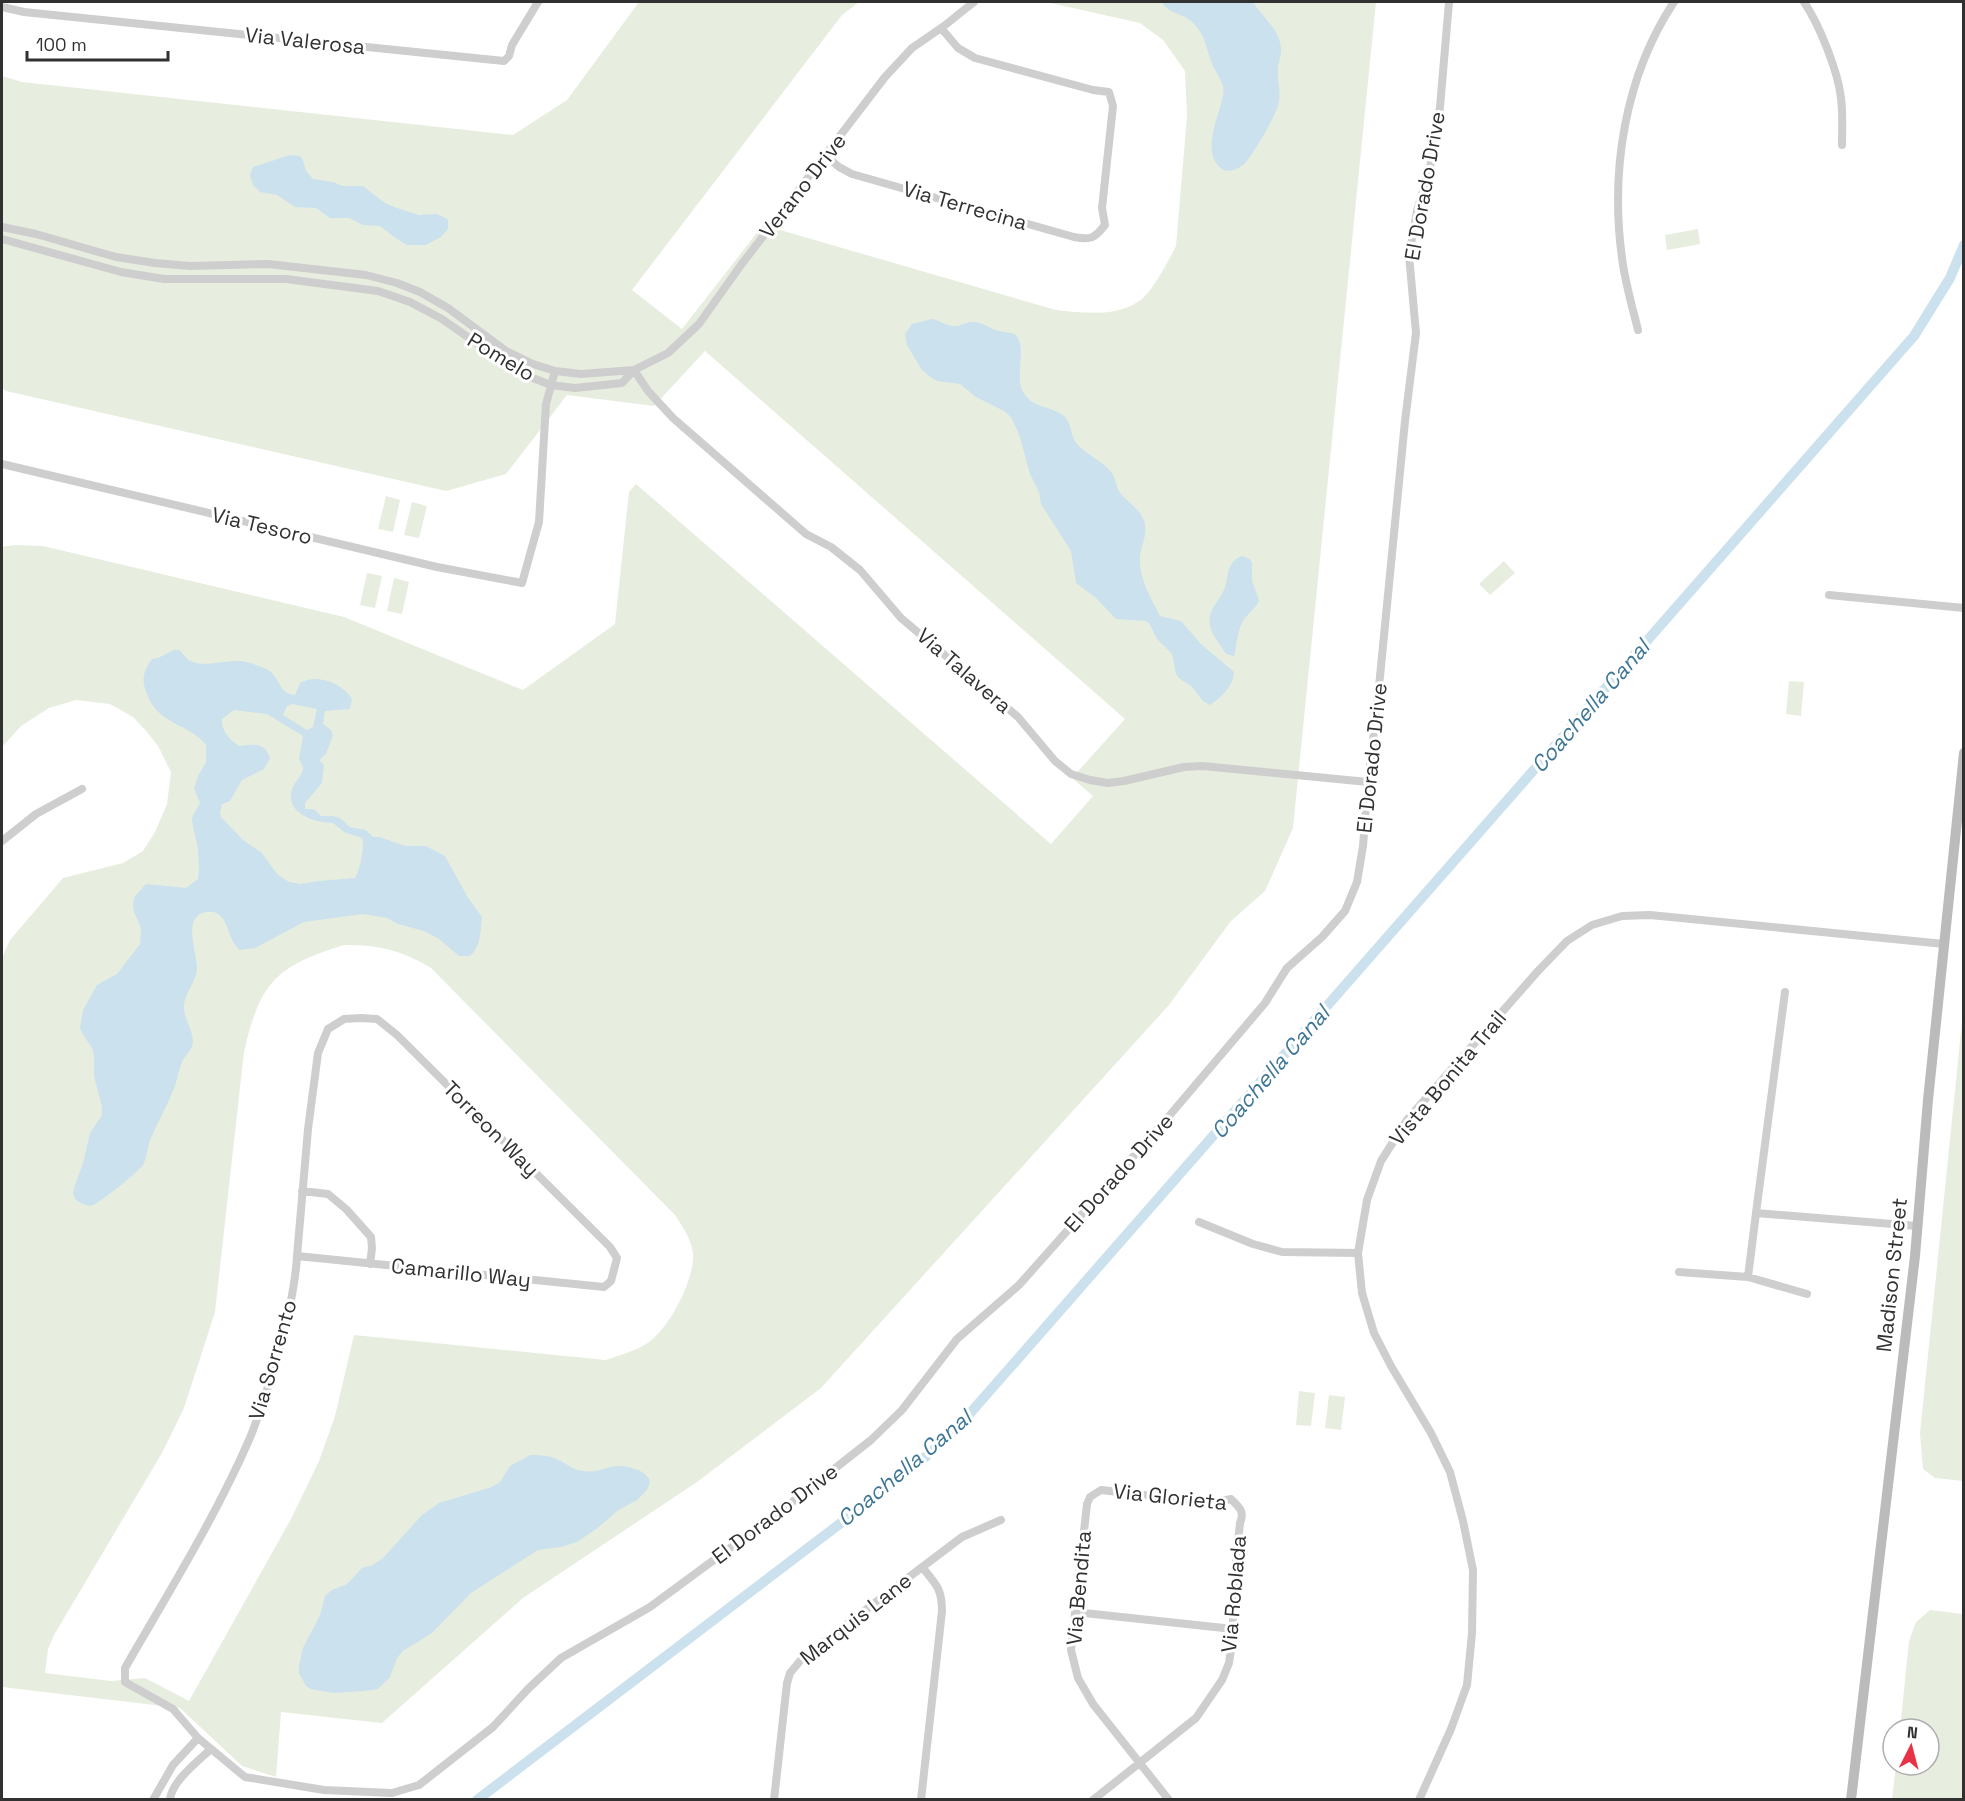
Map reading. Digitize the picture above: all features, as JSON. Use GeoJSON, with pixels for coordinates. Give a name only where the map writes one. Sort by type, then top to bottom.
{"type":"FeatureCollection","features":[{"type":"Feature","properties":{"kind":"street","name":"Via Valerosa"},"geometry":{"type":"LineString","coordinates":[[2,7],[24,12],[504,61],[510,56],[512,45],[538,2]]}},
{"type":"Feature","properties":{"kind":"street","name":"Verano Drive"},"geometry":{"type":"LineString","coordinates":[[634,370],[668,353],[699,324],[741,265],[898,63],[912,48],[974,2]]}},
{"type":"Feature","properties":{"kind":"street","name":"El Dorado Drive"},"geometry":{"type":"LineString","coordinates":[[125,1682],[173,1709],[198,1738],[245,1777],[324,1790],[392,1793],[419,1785],[492,1727],[561,1658],[650,1607],[791,1503],[871,1440],[902,1410],[957,1339],[1019,1285],[1164,1122],[1265,1003],[1287,968],[1322,937],[1345,911],[1357,882],[1363,846],[1416,333],[1409,255],[1417,211],[1430,168],[1440,107],[1449,2]]}},
{"type":"Feature","properties":{"kind":"street"},"geometry":{"type":"LineString","coordinates":[[1638,330],[1622,260],[1617,191],[1619,160],[1634,88],[1650,44],[1662,19],[1674,2]]}},
{"type":"Feature","properties":{"kind":"street"},"geometry":{"type":"LineString","coordinates":[[1804,2],[1823,40],[1841,97],[1842,145]]}},
{"type":"Feature","properties":{"kind":"street","name":"Via Terrecina"},"geometry":{"type":"LineString","coordinates":[[826,156],[852,174],[1074,237],[1088,239],[1097,235],[1105,225],[1102,208],[1113,106],[1109,92],[1093,90],[975,58],[958,48],[941,28]]}},
{"type":"Feature","properties":{"kind":"street","name":"Pomelo"},"geometry":{"type":"LineString","coordinates":[[2,227],[36,234],[116,257],[155,263],[190,266],[268,264],[366,275],[398,283],[420,292],[448,308],[506,351],[533,364],[555,371],[581,374],[634,370]]}},
{"type":"Feature","properties":{"kind":"street","name":"Pomelo"},"geometry":{"type":"LineString","coordinates":[[2,239],[102,268],[164,279],[286,279],[378,291],[410,302],[442,319],[502,361],[530,377],[551,385],[575,388],[622,384],[634,370]]}},
{"type":"Feature","properties":{"kind":"street","name":"Via Talavera"},"geometry":{"type":"LineString","coordinates":[[634,370],[648,391],[673,418],[806,534],[831,547],[860,570],[901,618],[957,663],[1018,717],[1055,761],[1071,774],[1108,783],[1184,766],[1203,766],[1368,782]]}},
{"type":"Feature","properties":{"kind":"street"},"geometry":{"type":"LineString","coordinates":[[551,385],[555,371]]}},
{"type":"Feature","properties":{"kind":"street","name":"Via Tesoro"},"geometry":{"type":"LineString","coordinates":[[2,464],[437,567],[522,583],[533,550],[538,522],[546,404],[551,385]]}},
{"type":"Feature","properties":{"kind":"street"},"geometry":{"type":"LineString","coordinates":[[1828,595],[1964,608]]}},
{"type":"Feature","properties":{"kind":"street","name":"Madison Street"},"geometry":{"type":"LineString","coordinates":[[1851,1800],[1917,1226],[1964,753]]}},
{"type":"Feature","properties":{"kind":"street"},"geometry":{"type":"LineString","coordinates":[[2,841],[36,814],[82,789]]}},
{"type":"Feature","properties":{"kind":"street","name":"Vista Bonita Trail"},"geometry":{"type":"LineString","coordinates":[[1419,1800],[1451,1729],[1467,1685],[1472,1633],[1473,1570],[1450,1472],[1431,1433],[1374,1333],[1362,1293],[1358,1253],[1367,1200],[1381,1161],[1407,1120],[1538,971],[1567,940],[1592,925],[1622,916],[1650,915],[1944,944]]}},
{"type":"Feature","properties":{"kind":"street"},"geometry":{"type":"LineString","coordinates":[[1748,1277],[1785,992]]}},
{"type":"Feature","properties":{"kind":"street","name":"Via Sorrento"},"geometry":{"type":"LineString","coordinates":[[125,1682],[125,1668],[226,1486],[249,1439],[267,1392],[288,1316],[296,1274],[318,1053],[328,1029],[344,1019]]}},
{"type":"Feature","properties":{"kind":"street","name":"Torreon Way"},"geometry":{"type":"LineString","coordinates":[[344,1019],[376,1019],[397,1035],[610,1247],[617,1258],[616,1269]]}},
{"type":"Feature","properties":{"kind":"street"},"geometry":{"type":"LineString","coordinates":[[303,1191],[328,1194],[346,1209],[371,1237],[370,1264]]}},
{"type":"Feature","properties":{"kind":"street"},"geometry":{"type":"LineString","coordinates":[[1756,1213],[1917,1226]]}},
{"type":"Feature","properties":{"kind":"street"},"geometry":{"type":"LineString","coordinates":[[1199,1222],[1253,1244],[1281,1252],[1358,1253]]}},
{"type":"Feature","properties":{"kind":"street","name":"Camarillo Way"},"geometry":{"type":"LineString","coordinates":[[297,1256],[604,1287],[611,1281],[616,1269]]}},
{"type":"Feature","properties":{"kind":"street"},"geometry":{"type":"LineString","coordinates":[[1679,1272],[1748,1277],[1807,1294]]}},
{"type":"Feature","properties":{"kind":"street","name":"Via Glorieta"},"geometry":{"type":"LineString","coordinates":[[1096,1492],[1101,1490],[1212,1503],[1230,1499],[1242,1510]]}},
{"type":"Feature","properties":{"kind":"street","name":"Via Bendita"},"geometry":{"type":"LineString","coordinates":[[1096,1492],[1087,1504],[1071,1650],[1078,1678],[1093,1704],[1169,1800]]}},
{"type":"Feature","properties":{"kind":"street","name":"Via Roblada"},"geometry":{"type":"LineString","coordinates":[[1093,1800],[1196,1718],[1222,1680],[1229,1663],[1233,1629],[1233,1589],[1242,1510]]}},
{"type":"Feature","properties":{"kind":"street","name":"Marquis Lane"},"geometry":{"type":"LineString","coordinates":[[774,1800],[790,1673],[800,1661],[835,1633],[962,1537],[1001,1520]]}},
{"type":"Feature","properties":{"kind":"street"},"geometry":{"type":"LineString","coordinates":[[921,1800],[942,1611],[942,1596],[939,1587],[922,1567]]}},
{"type":"Feature","properties":{"kind":"street"},"geometry":{"type":"LineString","coordinates":[[1075,1612],[1233,1629]]}},
{"type":"Feature","properties":{"kind":"street"},"geometry":{"type":"LineString","coordinates":[[153,1800],[173,1766],[198,1738]]}},
{"type":"Feature","properties":{"kind":"street"},"geometry":{"type":"LineString","coordinates":[[170,1800],[170,1795],[186,1773],[211,1749]]}},
{"type":"Feature","properties":{"kind":"green space"},"geometry":{"type":"Polygon","coordinates":[[[639,2],[859,2],[842,15],[632,290],[682,329],[763,225],[1056,310],[1101,313],[1124,309],[1143,298],[1156,281],[1176,246],[1187,116],[1185,71],[1163,40],[1140,23],[1046,2],[1376,2],[1293,828],[1265,891],[1231,921],[1169,1005],[821,1388],[697,1482],[523,1598],[382,1723],[281,1712],[276,1777],[242,1766],[180,1708],[2,1687],[2,958],[10,940],[63,878],[123,863],[143,851],[155,832],[167,804],[171,772],[158,746],[147,732],[133,717],[110,704],[76,700],[49,708],[21,726],[2,747],[2,547],[43,546],[344,617],[523,690],[615,624],[629,492],[636,484],[1051,844],[1093,796],[1072,778],[1125,719],[705,351],[654,406],[567,395],[506,474],[446,491],[6,391],[2,388],[2,76],[22,82],[513,135],[567,100],[639,2]],[[344,945],[321,953],[287,970],[274,980],[257,1009],[244,1052],[215,1312],[184,1408],[162,1453],[54,1635],[48,1649],[45,1673],[111,1681],[145,1678],[189,1701],[291,1519],[319,1461],[335,1416],[354,1335],[606,1360],[649,1342],[665,1325],[680,1302],[690,1276],[693,1253],[689,1238],[675,1215],[431,968],[400,953],[357,945],[344,945]]]}},
{"type":"Feature","properties":{"kind":"green space"},"geometry":{"type":"Polygon","coordinates":[[[1698,229],[1700,244],[1667,250],[1665,235],[1698,229]]]}},
{"type":"Feature","properties":{"kind":"green space"},"geometry":{"type":"Polygon","coordinates":[[[386,496],[400,500],[393,532],[378,529],[386,496]]]}},
{"type":"Feature","properties":{"kind":"green space"},"geometry":{"type":"Polygon","coordinates":[[[412,502],[427,506],[419,538],[404,535],[412,502]]]}},
{"type":"Feature","properties":{"kind":"green space"},"geometry":{"type":"Polygon","coordinates":[[[1504,561],[1515,573],[1490,595],[1479,584],[1504,561]]]}},
{"type":"Feature","properties":{"kind":"green space"},"geometry":{"type":"Polygon","coordinates":[[[367,573],[382,576],[375,608],[360,605],[367,573]]]}},
{"type":"Feature","properties":{"kind":"green space"},"geometry":{"type":"Polygon","coordinates":[[[394,578],[409,582],[402,614],[387,611],[394,578]]]}},
{"type":"Feature","properties":{"kind":"green space"},"geometry":{"type":"Polygon","coordinates":[[[1789,681],[1804,682],[1801,716],[1786,714],[1789,681]]]}},
{"type":"Feature","properties":{"kind":"green space"},"geometry":{"type":"Polygon","coordinates":[[[1963,1012],[1963,1481],[1935,1478],[1923,1469],[1920,1433],[1963,1012]]]}},
{"type":"Feature","properties":{"kind":"green space"},"geometry":{"type":"Polygon","coordinates":[[[1299,1391],[1315,1393],[1311,1426],[1296,1425],[1299,1391]]]}},
{"type":"Feature","properties":{"kind":"green space"},"geometry":{"type":"Polygon","coordinates":[[[1329,1395],[1345,1397],[1341,1430],[1325,1428],[1329,1395]]]}},
{"type":"Feature","properties":{"kind":"green space"},"geometry":{"type":"Polygon","coordinates":[[[1930,1610],[1963,1614],[1963,1799],[1892,1799],[1895,1777],[1941,1777],[1941,1717],[1901,1717],[1909,1641],[1916,1622],[1930,1610]]]}},
{"type":"Feature","properties":{"kind":"water"},"geometry":{"type":"Polygon","coordinates":[[[1162,2],[1253,2],[1277,34],[1281,51],[1278,70],[1280,97],[1278,106],[1254,150],[1244,164],[1235,170],[1222,169],[1215,161],[1212,151],[1212,139],[1223,86],[1204,40],[1191,21],[1171,11],[1162,2]]]}},
{"type":"Feature","properties":{"kind":"water"},"geometry":{"type":"Polygon","coordinates":[[[290,155],[300,156],[306,171],[313,179],[342,186],[363,186],[394,207],[419,215],[437,214],[448,219],[448,229],[441,237],[426,245],[407,245],[380,226],[363,225],[349,218],[330,218],[316,208],[295,207],[277,195],[260,192],[253,185],[250,175],[253,167],[290,155]]]}},
{"type":"Feature","properties":{"kind":"water"},"geometry":{"type":"Polygon","coordinates":[[[932,319],[953,326],[978,322],[996,330],[1014,334],[1018,338],[1021,351],[1020,383],[1026,396],[1036,404],[1064,416],[1077,444],[1112,473],[1119,492],[1142,517],[1145,531],[1140,556],[1142,575],[1160,616],[1181,621],[1201,644],[1234,672],[1229,686],[1210,705],[1176,674],[1172,654],[1157,639],[1149,623],[1116,619],[1096,598],[1076,583],[1071,551],[1041,504],[1019,434],[1011,417],[976,397],[960,384],[937,381],[922,370],[907,345],[905,334],[912,324],[932,319]]]}},
{"type":"Feature","properties":{"kind":"water"},"geometry":{"type":"Polygon","coordinates":[[[1242,556],[1250,559],[1252,563],[1252,580],[1259,601],[1241,625],[1234,656],[1226,654],[1213,633],[1210,626],[1210,614],[1223,592],[1231,565],[1242,556]]]}},
{"type":"Feature","properties":{"kind":"water"},"geometry":{"type":"Polygon","coordinates":[[[179,650],[189,660],[198,663],[242,661],[271,672],[289,694],[295,695],[300,683],[314,679],[329,681],[348,693],[352,699],[350,709],[325,711],[323,724],[331,730],[333,735],[326,754],[319,760],[324,765],[322,783],[305,803],[305,809],[314,809],[321,816],[337,817],[349,827],[366,830],[373,837],[380,837],[405,846],[426,846],[445,856],[467,896],[482,917],[479,943],[470,956],[459,956],[439,939],[424,931],[398,924],[387,918],[363,914],[304,922],[255,948],[240,950],[232,940],[220,915],[207,912],[199,915],[192,927],[197,968],[184,1007],[193,1038],[192,1045],[182,1062],[174,1089],[150,1141],[143,1165],[103,1198],[89,1205],[76,1200],[73,1194],[90,1133],[102,1115],[102,1107],[94,1076],[94,1055],[80,1027],[83,1010],[97,985],[117,974],[140,944],[141,928],[133,903],[135,896],[146,884],[186,888],[198,879],[198,849],[192,821],[200,803],[194,789],[206,762],[206,745],[191,732],[158,712],[152,704],[145,689],[144,676],[152,659],[179,650]],[[292,704],[287,706],[283,715],[307,730],[313,727],[317,709],[292,704]],[[234,710],[222,719],[226,734],[239,746],[258,745],[262,747],[270,758],[264,769],[242,780],[230,801],[222,804],[221,817],[243,840],[262,853],[277,874],[289,882],[301,884],[355,878],[362,858],[362,838],[344,832],[333,823],[310,819],[297,811],[293,805],[292,789],[303,768],[299,758],[303,736],[267,714],[234,710]]]}},
{"type":"Feature","properties":{"kind":"water"},"geometry":{"type":"Polygon","coordinates":[[[530,1455],[558,1459],[583,1471],[597,1471],[614,1466],[628,1467],[644,1473],[650,1482],[647,1490],[637,1500],[617,1511],[577,1542],[538,1550],[471,1593],[432,1633],[403,1651],[397,1658],[390,1677],[378,1689],[333,1693],[306,1686],[299,1673],[299,1665],[303,1648],[320,1615],[325,1596],[332,1590],[347,1584],[362,1568],[373,1565],[383,1558],[422,1515],[439,1503],[492,1487],[500,1482],[510,1466],[530,1455]]]}},
{"type":"Feature","properties":{"kind":"waterway","name":"Coachella Canal"},"geometry":{"type":"LineString","coordinates":[[477,1800],[879,1494],[922,1460],[958,1427],[1914,336],[1950,278],[1964,245]]}}]}
